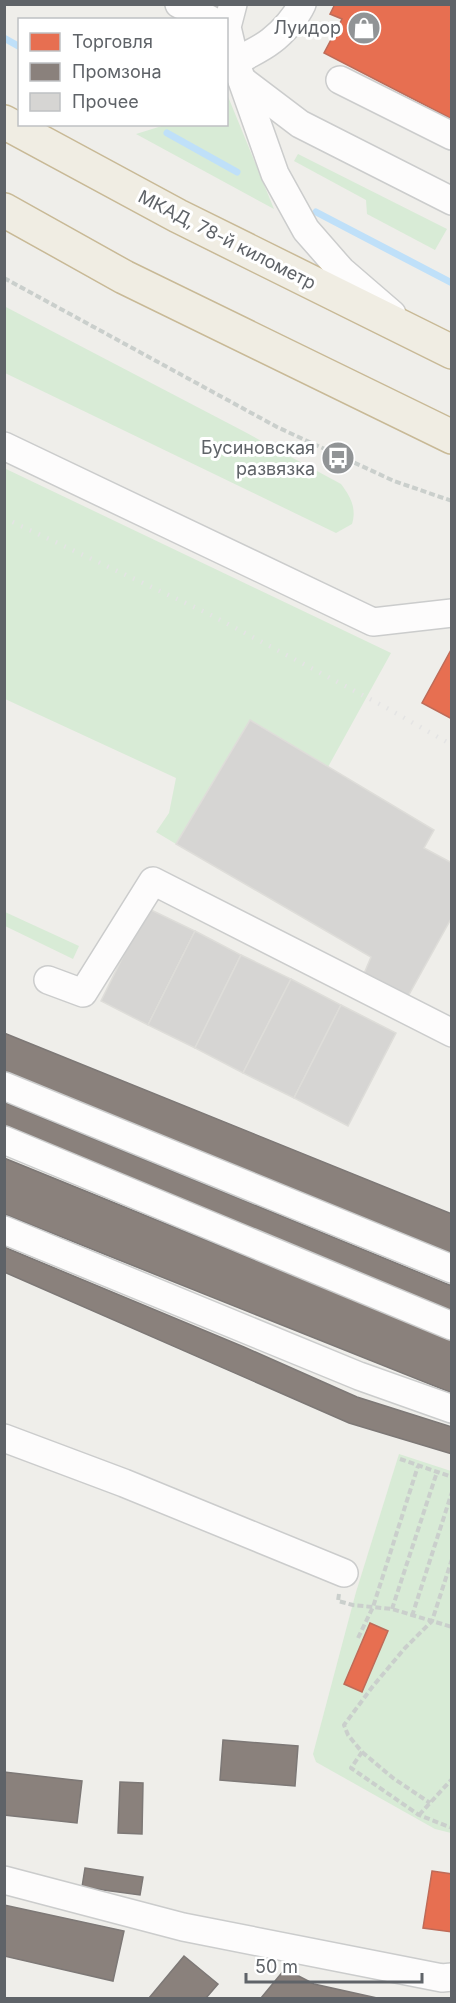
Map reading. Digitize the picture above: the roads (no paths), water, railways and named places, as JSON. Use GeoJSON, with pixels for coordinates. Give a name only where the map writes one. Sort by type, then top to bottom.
{"type":"FeatureCollection","features":[{"type":"Feature","properties":{"kind":"highway","name":"МКАД, 78-й километр"},"geometry":{"type":"LineString","coordinates":[[4,122],[178,216],[452,352]]}},
{"type":"Feature","properties":{"kind":"highway"},"geometry":{"type":"LineString","coordinates":[[4,210],[124,278],[452,437]]}},
{"type":"Feature","properties":{"kind":"street"},"geometry":{"type":"LineString","coordinates":[[179,4],[207,18]]}},
{"type":"Feature","properties":{"kind":"street"},"geometry":{"type":"LineString","coordinates":[[228,23],[233,4]]}},
{"type":"Feature","properties":{"kind":"street"},"geometry":{"type":"LineString","coordinates":[[235,70],[272,41],[298,12],[302,4]]}},
{"type":"Feature","properties":{"kind":"street"},"geometry":{"type":"LineString","coordinates":[[228,32],[235,70],[275,174],[306,230],[342,270],[418,336]]}},
{"type":"Feature","properties":{"kind":"street"},"geometry":{"type":"LineString","coordinates":[[235,70],[300,124],[452,201]]}},
{"type":"Feature","properties":{"kind":"street"},"geometry":{"type":"LineString","coordinates":[[340,80],[452,136]]}},
{"type":"Feature","properties":{"kind":"street"},"geometry":{"type":"LineString","coordinates":[[4,446],[373,622],[452,613]]}},
{"type":"Feature","properties":{"kind":"street"},"geometry":{"type":"LineString","coordinates":[[48,980],[83,993],[153,881],[452,1033]]}},
{"type":"Feature","properties":{"kind":"street"},"geometry":{"type":"LineString","coordinates":[[4,1086],[452,1269]]}},
{"type":"Feature","properties":{"kind":"street"},"geometry":{"type":"LineString","coordinates":[[4,1140],[452,1326]]}},
{"type":"Feature","properties":{"kind":"street"},"geometry":{"type":"LineString","coordinates":[[4,1230],[359,1376],[452,1409]]}},
{"type":"Feature","properties":{"kind":"street"},"geometry":{"type":"LineString","coordinates":[[4,1438],[124,1483],[344,1573]]}},
{"type":"Feature","properties":{"kind":"street"},"geometry":{"type":"LineString","coordinates":[[4,1880],[183,1927],[442,1978],[452,1977]]}},
{"type":"Feature","properties":{"kind":"waterway"},"geometry":{"type":"LineString","coordinates":[[4,38],[18,46]]}},
{"type":"Feature","properties":{"kind":"waterway"},"geometry":{"type":"LineString","coordinates":[[167,133],[237,172]]}},
{"type":"Feature","properties":{"kind":"waterway"},"geometry":{"type":"LineString","coordinates":[[316,212],[452,283]]}},
{"type":"Feature","properties":{"kind":"railway"},"geometry":{"type":"LineString","coordinates":[[4,518],[207,613],[452,745]]}},
{"type":"Feature","properties":{"kind":"place","name":"Луидор"},"geometry":{"type":"Point","coordinates":[364,28]}},
{"type":"Feature","properties":{"kind":"place","name":"Бусиновская развязка"},"geometry":{"type":"Point","coordinates":[338,458]}}]}
